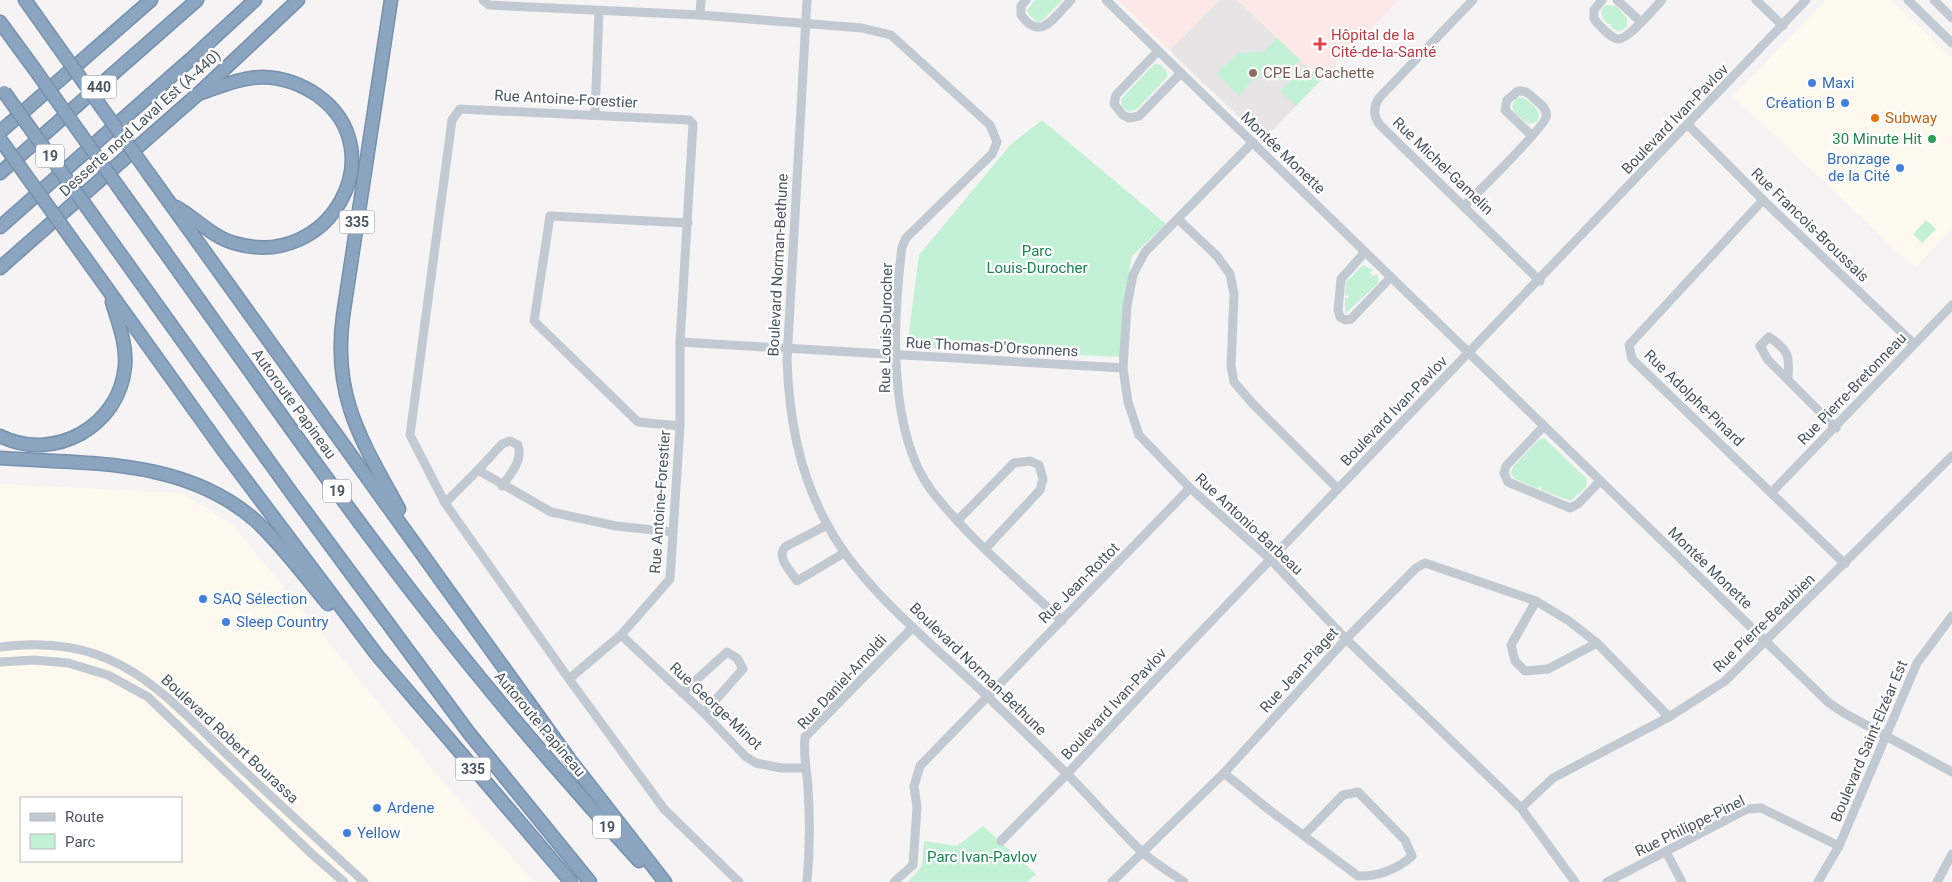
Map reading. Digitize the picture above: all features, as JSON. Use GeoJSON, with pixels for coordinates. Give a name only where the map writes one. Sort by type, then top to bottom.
{"type":"FeatureCollection","features":[{"type":"Feature","properties":{"kind":"highway"},"geometry":{"type":"LineString","coordinates":[[25,0],[424,555]]}},
{"type":"Feature","properties":{"kind":"highway","name":"440"},"geometry":{"type":"LineString","coordinates":[[0,173],[197,0]]}},
{"type":"Feature","properties":{"kind":"highway","name":"440"},"geometry":{"type":"LineString","coordinates":[[0,227],[191,59],[255,0]]}},
{"type":"Feature","properties":{"kind":"highway","name":"Desserte nord Laval Est (A-440)"},"geometry":{"type":"LineString","coordinates":[[0,268],[198,94],[298,0]]}},
{"type":"Feature","properties":{"kind":"highway","name":"335"},"geometry":{"type":"LineString","coordinates":[[391,0],[342,327],[340,362],[345,395],[356,430],[424,555],[570,760],[665,882]]}},
{"type":"Feature","properties":{"kind":"highway"},"geometry":{"type":"LineString","coordinates":[[0,132],[149,1]]}},
{"type":"Feature","properties":{"kind":"highway","name":"Autoroute Papineau"},"geometry":{"type":"LineString","coordinates":[[0,22],[346,504],[419,602],[552,764],[658,882]]}},
{"type":"Feature","properties":{"kind":"highway"},"geometry":{"type":"LineString","coordinates":[[171,204],[224,240],[243,246],[270,247],[288,244],[318,229],[338,207],[347,190],[351,160],[345,130],[328,105],[306,88],[280,78],[262,77],[242,80],[198,94]]}},
{"type":"Feature","properties":{"kind":"highway","name":"19"},"geometry":{"type":"LineString","coordinates":[[2,89],[288,488],[463,726],[590,882]]}},
{"type":"Feature","properties":{"kind":"highway","name":"335"},"geometry":{"type":"LineString","coordinates":[[0,139],[223,450],[377,655],[571,882]]}},
{"type":"Feature","properties":{"kind":"highway"},"geometry":{"type":"LineString","coordinates":[[0,436],[12,441],[32,445],[58,443],[83,434],[105,414],[119,391],[125,364],[124,343],[110,292]]}},
{"type":"Feature","properties":{"kind":"highway"},"geometry":{"type":"LineString","coordinates":[[0,458],[149,470],[176,476],[214,492],[240,508],[264,529],[328,604],[377,655]]}},
{"type":"Feature","properties":{"kind":"street","name":"Rue Louis-Durocher"},"geometry":{"type":"LineString","coordinates":[[483,0],[489,5],[700,15],[862,28],[891,34],[990,125],[996,134],[997,142],[992,154],[906,238],[902,247],[897,298],[896,356],[899,401],[908,444],[930,489],[958,520],[1062,621]]}},
{"type":"Feature","properties":{"kind":"street"},"geometry":{"type":"LineString","coordinates":[[700,15],[701,0]]}},
{"type":"Feature","properties":{"kind":"street","name":"Boulevard Norman-Bethune"},"geometry":{"type":"LineString","coordinates":[[807,0],[788,347],[788,403],[796,446],[827,525],[844,553],[913,627],[1067,774],[1142,852],[1184,882]]}},
{"type":"Feature","properties":{"kind":"street"},"geometry":{"type":"LineString","coordinates":[[1026,0],[1021,6],[1021,15],[1032,26],[1039,28],[1047,24],[1071,0]]}},
{"type":"Feature","properties":{"kind":"street","name":"Montée Monette"},"geometry":{"type":"LineString","coordinates":[[1106,0],[1834,707],[1952,772]]}},
{"type":"Feature","properties":{"kind":"street","name":"Rue Michel-Gamelin"},"geometry":{"type":"LineString","coordinates":[[1473,0],[1379,98],[1374,112],[1380,125],[1540,280]]}},
{"type":"Feature","properties":{"kind":"street"},"geometry":{"type":"LineString","coordinates":[[1602,0],[1595,8],[1594,16],[1613,37],[1620,39],[1626,37],[1662,0]]}},
{"type":"Feature","properties":{"kind":"street"},"geometry":{"type":"LineString","coordinates":[[1617,0],[1640,22]]}},
{"type":"Feature","properties":{"kind":"street"},"geometry":{"type":"LineString","coordinates":[[1756,0],[1783,26]]}},
{"type":"Feature","properties":{"kind":"street","name":"Boulevard Ivan-Pavlov"},"geometry":{"type":"LineString","coordinates":[[1001,841],[1806,0]]}},
{"type":"Feature","properties":{"kind":"street"},"geometry":{"type":"LineString","coordinates":[[1908,0],[1952,42]]}},
{"type":"Feature","properties":{"kind":"street"},"geometry":{"type":"LineString","coordinates":[[1934,0],[1952,18]]}},
{"type":"Feature","properties":{"kind":"street"},"geometry":{"type":"LineString","coordinates":[[595,114],[599,11]]}},
{"type":"Feature","properties":{"kind":"street"},"geometry":{"type":"LineString","coordinates":[[1158,51],[1116,95],[1114,104],[1119,112],[1129,118],[1139,116],[1181,73]]}},
{"type":"Feature","properties":{"kind":"street"},"geometry":{"type":"LineString","coordinates":[[1464,206],[1532,136],[1545,120],[1546,112],[1527,92],[1515,92],[1507,100],[1505,110],[1509,116],[1532,136]]}},
{"type":"Feature","properties":{"kind":"street","name":"Rue Antoine-Forestier"},"geometry":{"type":"LineString","coordinates":[[569,679],[621,635],[670,579],[680,426],[680,342],[693,124],[689,120],[460,109],[452,120],[410,435],[445,502],[569,679],[664,809],[739,882]]}},
{"type":"Feature","properties":{"kind":"street","name":"Rue Francois-Broussais"},"geometry":{"type":"LineString","coordinates":[[1688,125],[1763,200],[1914,344]]}},
{"type":"Feature","properties":{"kind":"street","name":"Rue Antonio-Barbeau"},"geometry":{"type":"LineString","coordinates":[[1253,142],[1145,252],[1133,275],[1126,306],[1123,368],[1128,402],[1139,435],[1190,488],[1270,559],[1346,639],[1521,808],[1575,882]]}},
{"type":"Feature","properties":{"kind":"street","name":"Rue Adolphe-Pinard"},"geometry":{"type":"LineString","coordinates":[[1763,200],[1629,345],[1632,359],[1845,564]]}},
{"type":"Feature","properties":{"kind":"street"},"geometry":{"type":"LineString","coordinates":[[680,426],[638,422],[534,321],[550,216],[688,223]]}},
{"type":"Feature","properties":{"kind":"street"},"geometry":{"type":"LineString","coordinates":[[1178,219],[1217,256],[1230,274],[1234,294],[1232,366],[1234,382],[1253,404],[1338,488]]}},
{"type":"Feature","properties":{"kind":"street"},"geometry":{"type":"LineString","coordinates":[[1365,252],[1341,279],[1338,310],[1340,317],[1345,320],[1351,319],[1391,277]]}},
{"type":"Feature","properties":{"kind":"street","name":"Rue Pierre-Bretonneau"},"geometry":{"type":"LineString","coordinates":[[1772,492],[1836,428],[1952,305]]}},
{"type":"Feature","properties":{"kind":"street","name":"Rue Thomas-D'Orsonnens"},"geometry":{"type":"LineString","coordinates":[[680,342],[1123,368]]}},
{"type":"Feature","properties":{"kind":"street"},"geometry":{"type":"LineString","coordinates":[[1788,378],[1836,428]]}},
{"type":"Feature","properties":{"kind":"street"},"geometry":{"type":"LineString","coordinates":[[1544,426],[1506,466],[1504,473],[1508,482],[1570,508],[1578,504],[1600,481]]}},
{"type":"Feature","properties":{"kind":"street"},"geometry":{"type":"LineString","coordinates":[[445,502],[502,444],[510,441],[518,445],[520,452],[519,460],[502,486]]}},
{"type":"Feature","properties":{"kind":"street","name":"Rue Pierre-Beaubien"},"geometry":{"type":"LineString","coordinates":[[1521,808],[1554,778],[1669,717],[1725,681],[1952,456]]}},
{"type":"Feature","properties":{"kind":"street"},"geometry":{"type":"LineString","coordinates":[[958,520],[1014,463],[1030,461],[1039,465],[1043,479],[1040,490],[986,548]]}},
{"type":"Feature","properties":{"kind":"street"},"geometry":{"type":"LineString","coordinates":[[478,470],[502,486],[551,512],[616,526],[673,532]]}},
{"type":"Feature","properties":{"kind":"street","name":"Rue Jean-Rottot"},"geometry":{"type":"LineString","coordinates":[[988,697],[1190,488]]}},
{"type":"Feature","properties":{"kind":"street"},"geometry":{"type":"LineString","coordinates":[[827,525],[785,547],[781,551],[781,557],[797,581],[844,553]]}},
{"type":"Feature","properties":{"kind":"street","name":"Rue Jean-Piaget"},"geometry":{"type":"LineString","coordinates":[[1112,882],[1224,773],[1346,639],[1416,568],[1425,563],[1536,601],[1569,621],[1597,643],[1669,717]]}},
{"type":"Feature","properties":{"kind":"street"},"geometry":{"type":"LineString","coordinates":[[1536,601],[1511,645],[1515,661],[1525,671],[1548,669],[1597,643]]}},
{"type":"Feature","properties":{"kind":"street","name":"Boulevard Saint-Elzéar Est"},"geometry":{"type":"LineString","coordinates":[[1818,882],[1839,846],[1917,663],[1952,616]]}},
{"type":"Feature","properties":{"kind":"street","name":"Rue Daniel-Arnoldi"},"geometry":{"type":"LineString","coordinates":[[807,882],[810,845],[808,784],[804,768],[805,737],[913,627]]}},
{"type":"Feature","properties":{"kind":"street","name":"Rue George-Minot"},"geometry":{"type":"LineString","coordinates":[[621,635],[704,713],[745,756],[756,763],[781,768],[804,768]]}},
{"type":"Feature","properties":{"kind":"street","name":"Boulevard Robert Bourassa"},"geometry":{"type":"LineString","coordinates":[[0,647],[34,645],[72,648],[105,658],[142,676],[171,699],[301,825],[364,882]]}},
{"type":"Feature","properties":{"kind":"street"},"geometry":{"type":"LineString","coordinates":[[682,693],[727,652],[737,658],[743,669],[704,713]]}},
{"type":"Feature","properties":{"kind":"street","name":"Boulevard Robert Bourassa"},"geometry":{"type":"LineString","coordinates":[[0,662],[34,660],[68,663],[108,675],[143,694],[159,706],[313,856],[344,882]]}},
{"type":"Feature","properties":{"kind":"street"},"geometry":{"type":"LineString","coordinates":[[894,882],[912,865],[917,807],[914,786],[920,766],[988,697]]}},
{"type":"Feature","properties":{"kind":"street"},"geometry":{"type":"LineString","coordinates":[[1224,773],[1304,835],[1358,876],[1372,876],[1405,862],[1412,856],[1405,840],[1358,792],[1343,795],[1304,835]]}},
{"type":"Feature","properties":{"kind":"street","name":"Rue Philippe-Pinel"},"geometry":{"type":"LineString","coordinates":[[1607,882],[1747,809],[1761,808],[1839,846]]}},
{"type":"Feature","properties":{"kind":"street"},"geometry":{"type":"LineString","coordinates":[[1666,852],[1682,882]]}},
{"type":"Feature","properties":{"kind":"street"},"geometry":{"type":"LineString","coordinates":[[1937,882],[1952,854]]}},
{"type":"Feature","properties":{"kind":"shaded area"},"geometry":{"type":"Polygon","coordinates":[[[1118,0],[1219,0],[1170,51],[1118,0]]]}},
{"type":"Feature","properties":{"kind":"shaded area","name":"CPE La Cachette"},"geometry":{"type":"Polygon","coordinates":[[[1219,0],[1238,0],[1321,80],[1263,140],[1170,51],[1219,0]]]}},
{"type":"Feature","properties":{"kind":"shaded area","name":"Hôpital de la Cité-de-la-Santé"},"geometry":{"type":"Polygon","coordinates":[[[1238,0],[1399,0],[1321,80],[1238,0]]]}},
{"type":"Feature","properties":{"kind":"shaded area"},"geometry":{"type":"Polygon","coordinates":[[[1826,0],[1891,0],[1952,58],[1952,229],[1915,268],[1733,96],[1826,0]]]}},
{"type":"Feature","properties":{"kind":"shaded area"},"geometry":{"type":"Polygon","coordinates":[[[0,484],[182,493],[233,525],[452,793],[535,882],[0,882],[0,484]]]}},
{"type":"Feature","properties":{"kind":"green space"},"geometry":{"type":"Polygon","coordinates":[[[1035,0],[1062,0],[1044,19],[1038,22],[1029,15],[1027,10],[1035,0]]]}},
{"type":"Feature","properties":{"kind":"green space"},"geometry":{"type":"Polygon","coordinates":[[[1606,5],[1616,6],[1627,18],[1627,26],[1623,30],[1617,31],[1610,26],[1612,24],[1608,24],[1602,17],[1601,10],[1606,5]]]}},
{"type":"Feature","properties":{"kind":"green space"},"geometry":{"type":"Polygon","coordinates":[[[1277,38],[1300,60],[1280,80],[1269,70],[1253,82],[1250,82],[1239,96],[1216,74],[1238,53],[1265,51],[1277,38]]]}},
{"type":"Feature","properties":{"kind":"green space"},"geometry":{"type":"Polygon","coordinates":[[[1154,64],[1161,65],[1167,72],[1167,77],[1137,109],[1129,112],[1122,106],[1121,99],[1154,64]]]}},
{"type":"Feature","properties":{"kind":"green space"},"geometry":{"type":"Polygon","coordinates":[[[1306,66],[1321,80],[1296,106],[1280,91],[1306,66]]]}},
{"type":"Feature","properties":{"kind":"green space"},"geometry":{"type":"Polygon","coordinates":[[[1516,98],[1527,100],[1536,108],[1539,114],[1537,122],[1528,124],[1515,113],[1512,107],[1516,98]]]}},
{"type":"Feature","properties":{"kind":"green space","name":"Parc Louis-Durocher"},"geometry":{"type":"Polygon","coordinates":[[[1042,120],[1166,224],[1132,256],[1123,305],[1121,357],[907,347],[919,255],[1011,144],[1042,120]]]}},
{"type":"Feature","properties":{"kind":"green space"},"geometry":{"type":"Polygon","coordinates":[[[1926,220],[1936,229],[1922,243],[1913,234],[1926,220]]]}},
{"type":"Feature","properties":{"kind":"green space"},"geometry":{"type":"Polygon","coordinates":[[[1363,265],[1373,270],[1370,273],[1373,276],[1377,274],[1379,279],[1377,284],[1345,314],[1345,298],[1349,298],[1348,295],[1345,296],[1346,282],[1363,265]]]}},
{"type":"Feature","properties":{"kind":"green space"},"geometry":{"type":"Polygon","coordinates":[[[1544,438],[1587,479],[1586,487],[1571,501],[1541,490],[1542,487],[1539,486],[1538,489],[1515,479],[1511,474],[1512,468],[1538,440],[1544,438]]]}},
{"type":"Feature","properties":{"kind":"green space","name":"Parc Ivan-Pavlov"},"geometry":{"type":"Polygon","coordinates":[[[983,826],[1036,874],[1027,882],[908,882],[922,866],[924,841],[957,846],[983,826]]]}},
{"type":"Feature","properties":{"kind":"place","name":"Hôpital de la Cité-de-la-Santé"},"geometry":{"type":"Point","coordinates":[1320,44]}},
{"type":"Feature","properties":{"kind":"place","name":"CPE La Cachette"},"geometry":{"type":"Point","coordinates":[1253,73]}},
{"type":"Feature","properties":{"kind":"place","name":"Maxi"},"geometry":{"type":"Point","coordinates":[1812,83]}},
{"type":"Feature","properties":{"kind":"place","name":"Création B"},"geometry":{"type":"Point","coordinates":[1845,103]}},
{"type":"Feature","properties":{"kind":"place","name":"Subway"},"geometry":{"type":"Point","coordinates":[1875,118]}},
{"type":"Feature","properties":{"kind":"place","name":"30 Minute Hit"},"geometry":{"type":"Point","coordinates":[1932,139]}},
{"type":"Feature","properties":{"kind":"place","name":"Bronzage de la Cité"},"geometry":{"type":"Point","coordinates":[1900,168]}},
{"type":"Feature","properties":{"kind":"place","name":"SAQ Sélection"},"geometry":{"type":"Point","coordinates":[203,599]}},
{"type":"Feature","properties":{"kind":"place","name":"Sleep Country"},"geometry":{"type":"Point","coordinates":[226,622]}},
{"type":"Feature","properties":{"kind":"place","name":"Ardene"},"geometry":{"type":"Point","coordinates":[377,808]}},
{"type":"Feature","properties":{"kind":"place","name":"Yellow"},"geometry":{"type":"Point","coordinates":[347,833]}}]}
